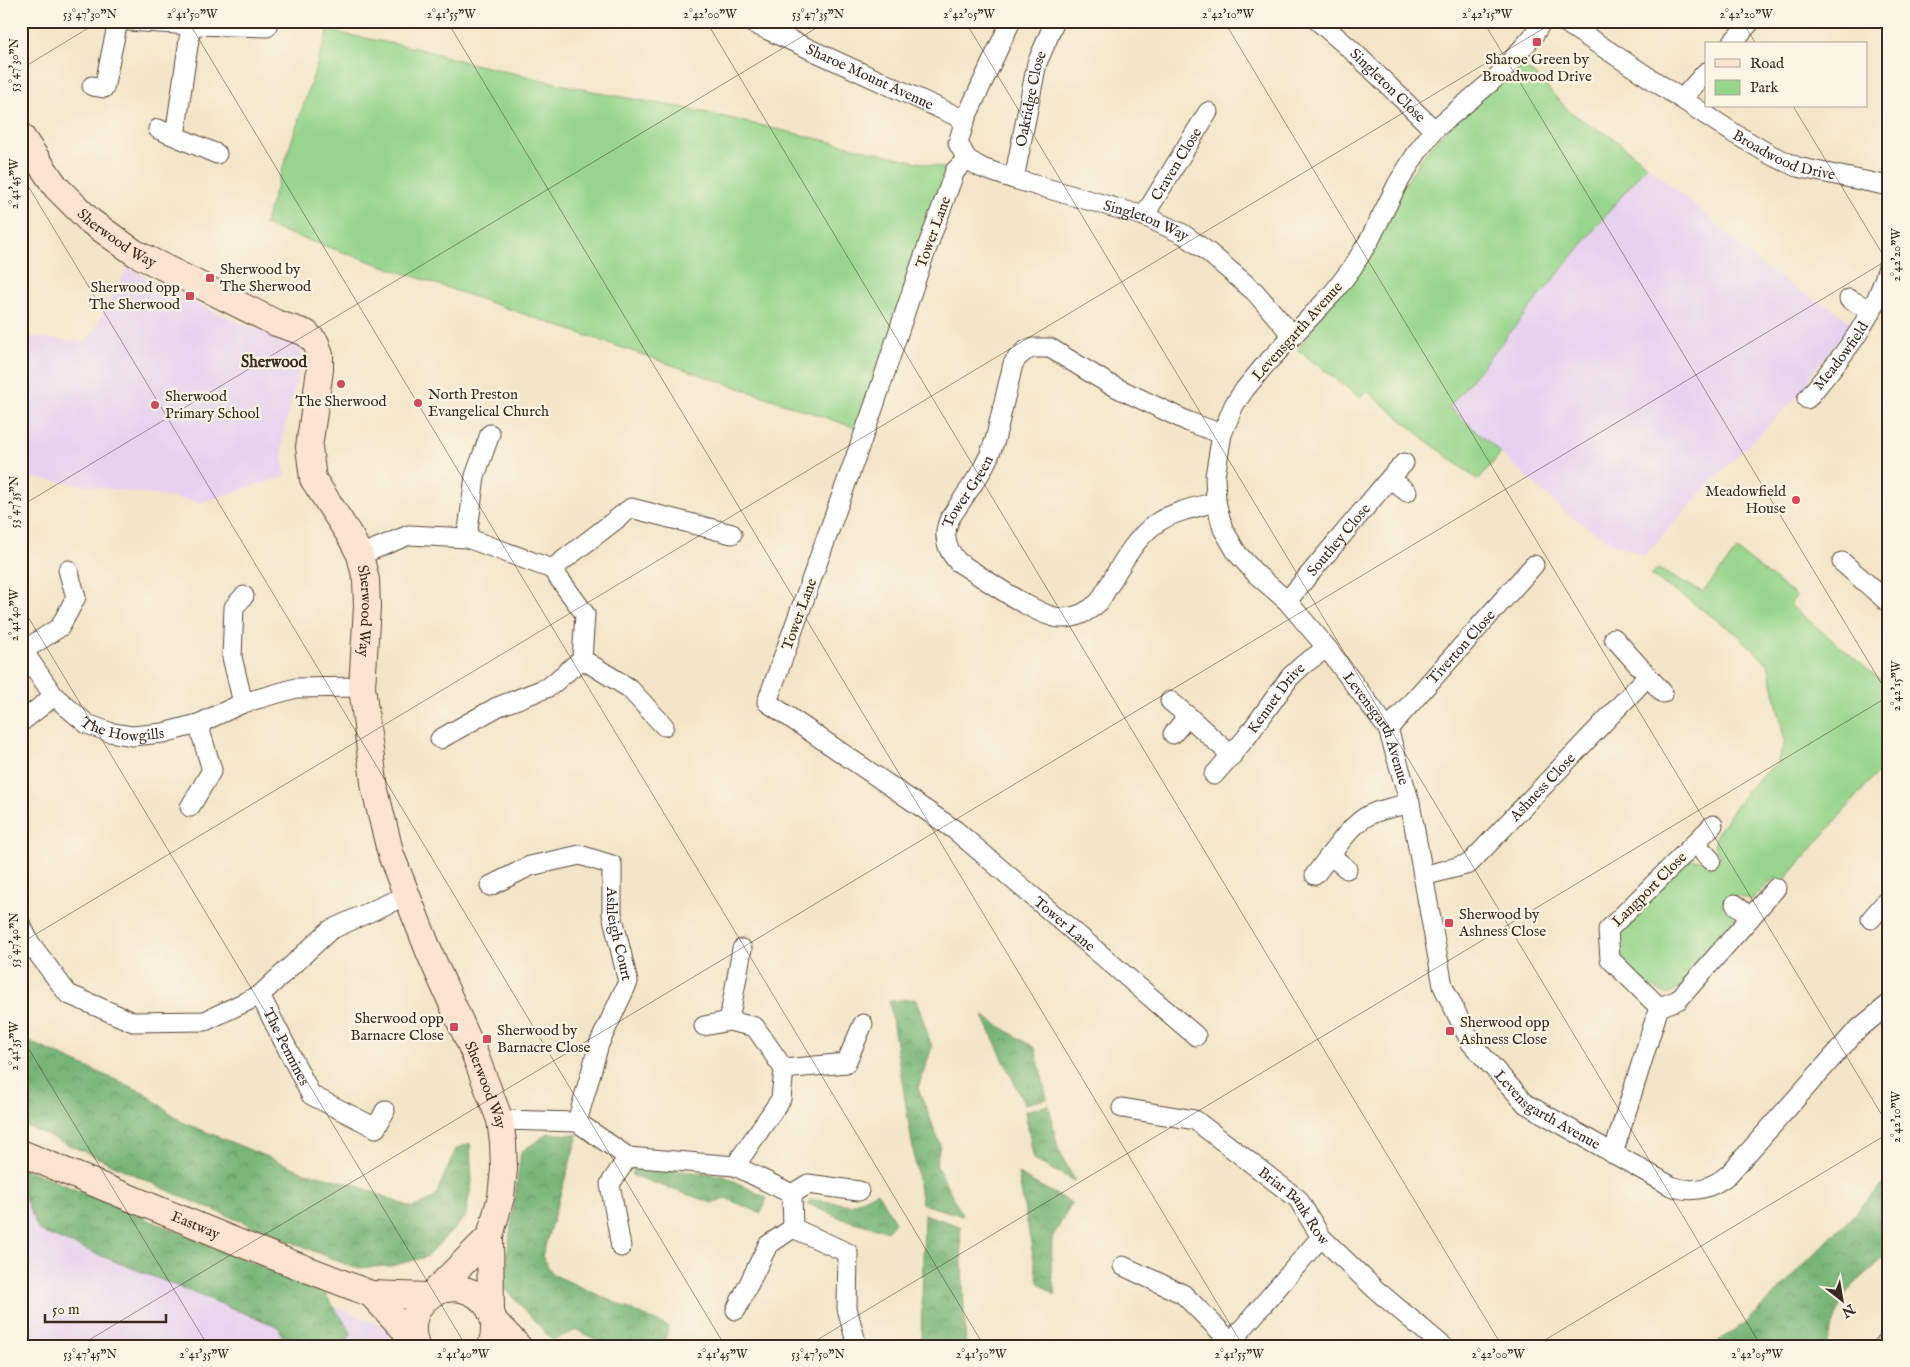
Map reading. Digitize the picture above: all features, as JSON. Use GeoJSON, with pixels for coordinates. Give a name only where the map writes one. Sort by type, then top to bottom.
{"type":"FeatureCollection","features":[{"type":"Feature","properties":{"kind":"street"},"geometry":{"type":"LineString","coordinates":[[92,86],[104,88],[118,21]]}},
{"type":"Feature","properties":{"kind":"street"},"geometry":{"type":"LineString","coordinates":[[129,21],[190,25],[267,26]]}},
{"type":"Feature","properties":{"kind":"street","name":"Sharoe Mount Avenue"},"geometry":{"type":"LineString","coordinates":[[748,21],[965,120]]}},
{"type":"Feature","properties":{"kind":"street"},"geometry":{"type":"LineString","coordinates":[[966,159],[958,143],[965,120],[1011,21]]}},
{"type":"Feature","properties":{"kind":"street","name":"Oakridge Close"},"geometry":{"type":"LineString","coordinates":[[1014,178],[1037,64],[1055,21]]}},
{"type":"Feature","properties":{"kind":"street","name":"Singleton Close"},"geometry":{"type":"LineString","coordinates":[[1318,21],[1356,54],[1434,130]]}},
{"type":"Feature","properties":{"kind":"street","name":"Levensgarth Avenue"},"geometry":{"type":"LineString","coordinates":[[1542,21],[1516,57],[1498,76],[1434,130],[1398,183],[1370,239],[1352,268],[1333,293],[1264,366],[1234,405],[1222,434],[1215,476],[1216,502],[1223,529],[1237,553],[1256,574],[1288,601],[1327,648],[1388,729],[1410,803],[1443,986],[1471,1043],[1526,1104],[1671,1186],[1681,1190],[1699,1190],[1719,1182],[1729,1174],[1856,1031],[1889,1004]]}},
{"type":"Feature","properties":{"kind":"street","name":"Broadwood Drive"},"geometry":{"type":"LineString","coordinates":[[1563,21],[1772,156],[1797,167],[1889,186]]}},
{"type":"Feature","properties":{"kind":"street"},"geometry":{"type":"LineString","coordinates":[[1733,42],[1751,21]]}},
{"type":"Feature","properties":{"kind":"street"},"geometry":{"type":"LineString","coordinates":[[190,25],[166,133],[218,154]]}},
{"type":"Feature","properties":{"kind":"street"},"geometry":{"type":"LineString","coordinates":[[1682,99],[1705,73]]}},
{"type":"Feature","properties":{"kind":"street","name":"Craven Close"},"geometry":{"type":"LineString","coordinates":[[1144,216],[1208,112]]}},
{"type":"Feature","properties":{"kind":"street","name":"Sherwood Way"},"geometry":{"type":"LineString","coordinates":[[21,136],[56,187],[90,221],[136,253],[276,324],[306,333],[316,343],[320,354],[320,370],[309,447],[313,479],[360,555],[366,580],[367,607],[362,687],[375,790],[391,855],[406,895],[475,1055],[500,1120],[504,1170],[501,1197],[490,1236],[492,1326]]}},
{"type":"Feature","properties":{"kind":"street","name":"Singleton Way"},"geometry":{"type":"LineString","coordinates":[[966,159],[982,168],[1144,216],[1183,234],[1208,252],[1255,292],[1293,336]]}},
{"type":"Feature","properties":{"kind":"street","name":"Tower Lane"},"geometry":{"type":"LineString","coordinates":[[966,159],[955,171],[920,267],[873,409],[767,702],[955,830],[1196,1036]]}},
{"type":"Feature","properties":{"kind":"street","name":"Meadowfield"},"geometry":{"type":"LineString","coordinates":[[1807,399],[1857,336],[1872,311],[1889,264]]}},
{"type":"Feature","properties":{"kind":"street","name":"Meadowfield"},"geometry":{"type":"LineString","coordinates":[[1849,299],[1872,311]]}},
{"type":"Feature","properties":{"kind":"street","name":"Tower Green"},"geometry":{"type":"LineString","coordinates":[[1216,502],[1183,511],[1158,522],[1136,542],[1099,602],[1091,609],[1071,618],[1060,618],[1041,613],[983,578],[958,562],[946,541],[945,533],[950,518],[980,472],[995,440],[1013,364],[1018,357],[1033,348],[1050,348],[1109,384],[1189,422],[1222,434]]}},
{"type":"Feature","properties":{"kind":"street"},"geometry":{"type":"LineString","coordinates":[[466,538],[475,476],[490,434]]}},
{"type":"Feature","properties":{"kind":"street","name":"Southey Close"},"geometry":{"type":"LineString","coordinates":[[1288,601],[1404,463]]}},
{"type":"Feature","properties":{"kind":"street"},"geometry":{"type":"LineString","coordinates":[[1390,478],[1407,492]]}},
{"type":"Feature","properties":{"kind":"street"},"geometry":{"type":"LineString","coordinates":[[552,569],[631,508],[732,534]]}},
{"type":"Feature","properties":{"kind":"street"},"geometry":{"type":"LineString","coordinates":[[360,555],[409,535],[466,538],[552,569],[585,614],[582,660],[549,687],[496,707],[440,738]]}},
{"type":"Feature","properties":{"kind":"street"},"geometry":{"type":"LineString","coordinates":[[1842,562],[1889,603]]}},
{"type":"Feature","properties":{"kind":"street","name":"Tiverton Close"},"geometry":{"type":"LineString","coordinates":[[1388,729],[1534,565]]}},
{"type":"Feature","properties":{"kind":"street","name":"The Howgills"},"geometry":{"type":"LineString","coordinates":[[68,570],[76,597],[60,627],[22,650],[54,696],[87,724],[109,732],[132,736],[163,733],[198,724],[243,703],[296,688],[362,687]]}},
{"type":"Feature","properties":{"kind":"street"},"geometry":{"type":"LineString","coordinates":[[243,703],[232,657],[234,607],[244,596]]}},
{"type":"Feature","properties":{"kind":"street"},"geometry":{"type":"LineString","coordinates":[[1614,638],[1663,693]]}},
{"type":"Feature","properties":{"kind":"street","name":"Kennet Drive"},"geometry":{"type":"LineString","coordinates":[[1214,775],[1232,756],[1290,677],[1304,664],[1327,648]]}},
{"type":"Feature","properties":{"kind":"street"},"geometry":{"type":"LineString","coordinates":[[582,660],[629,688],[664,726]]}},
{"type":"Feature","properties":{"kind":"street","name":"Ashness Close"},"geometry":{"type":"LineString","coordinates":[[1423,876],[1469,864],[1648,676]]}},
{"type":"Feature","properties":{"kind":"street"},"geometry":{"type":"LineString","coordinates":[[21,722],[54,696]]}},
{"type":"Feature","properties":{"kind":"street"},"geometry":{"type":"LineString","coordinates":[[1170,701],[1232,756]]}},
{"type":"Feature","properties":{"kind":"street"},"geometry":{"type":"LineString","coordinates":[[1173,734],[1188,716]]}},
{"type":"Feature","properties":{"kind":"street"},"geometry":{"type":"LineString","coordinates":[[190,807],[212,770],[198,724]]}},
{"type":"Feature","properties":{"kind":"street"},"geometry":{"type":"LineString","coordinates":[[1315,875],[1350,831],[1367,817],[1375,812],[1410,803]]}},
{"type":"Feature","properties":{"kind":"street","name":"Langport Close"},"geometry":{"type":"LineString","coordinates":[[1659,1006],[1610,959],[1608,930],[1713,825]]}},
{"type":"Feature","properties":{"kind":"street","name":"Langport Close"},"geometry":{"type":"LineString","coordinates":[[1695,843],[1711,860]]}},
{"type":"Feature","properties":{"kind":"street","name":"Ashleigh Court"},"geometry":{"type":"LineString","coordinates":[[490,886],[530,866],[580,855],[612,865],[612,914],[628,982],[598,1044],[577,1122]]}},
{"type":"Feature","properties":{"kind":"street"},"geometry":{"type":"LineString","coordinates":[[1330,855],[1347,869]]}},
{"type":"Feature","properties":{"kind":"street"},"geometry":{"type":"LineString","coordinates":[[1613,1154],[1659,1006],[1678,1000],[1776,888]]}},
{"type":"Feature","properties":{"kind":"street","name":"The Pennines"},"geometry":{"type":"LineString","coordinates":[[21,925],[30,943],[68,994],[134,1022],[205,1021],[260,995],[330,930],[406,895]]}},
{"type":"Feature","properties":{"kind":"street"},"geometry":{"type":"LineString","coordinates":[[1871,919],[1887,903]]}},
{"type":"Feature","properties":{"kind":"street"},"geometry":{"type":"LineString","coordinates":[[1735,904],[1750,918]]}},
{"type":"Feature","properties":{"kind":"street"},"geometry":{"type":"LineString","coordinates":[[729,1021],[742,949]]}},
{"type":"Feature","properties":{"kind":"street","name":"The Pennines"},"geometry":{"type":"LineString","coordinates":[[260,995],[310,1095],[376,1128],[385,1110]]}},
{"type":"Feature","properties":{"kind":"street"},"geometry":{"type":"LineString","coordinates":[[704,1026],[729,1021],[755,1026],[784,1069],[781,1099],[735,1166]]}},
{"type":"Feature","properties":{"kind":"street"},"geometry":{"type":"LineString","coordinates":[[784,1069],[846,1063],[863,1024]]}},
{"type":"Feature","properties":{"kind":"street","name":"Briar Bank Row"},"geometry":{"type":"LineString","coordinates":[[1122,1108],[1195,1120],[1298,1199],[1321,1237],[1374,1289],[1443,1346]]}},
{"type":"Feature","properties":{"kind":"street"},"geometry":{"type":"LineString","coordinates":[[500,1120],[577,1122],[628,1157],[735,1166],[792,1194]]}},
{"type":"Feature","properties":{"kind":"street","name":"Eastway"},"geometry":{"type":"LineString","coordinates":[[21,1153],[247,1246],[371,1294],[431,1294],[453,1288],[472,1292],[484,1301],[492,1326]]}},
{"type":"Feature","properties":{"kind":"street"},"geometry":{"type":"LineString","coordinates":[[621,1247],[610,1184],[628,1157]]}},
{"type":"Feature","properties":{"kind":"street"},"geometry":{"type":"LineString","coordinates":[[792,1194],[808,1184],[859,1191]]}},
{"type":"Feature","properties":{"kind":"street"},"geometry":{"type":"LineString","coordinates":[[792,1194],[793,1228]]}},
{"type":"Feature","properties":{"kind":"street"},"geometry":{"type":"LineString","coordinates":[[736,1310],[768,1244],[793,1228]]}},
{"type":"Feature","properties":{"kind":"street"},"geometry":{"type":"LineString","coordinates":[[793,1228],[848,1253],[847,1308],[857,1346]]}},
{"type":"Feature","properties":{"kind":"street","name":"Sherwood Way"},"geometry":{"type":"LineString","coordinates":[[415,1342],[412,1328],[418,1307],[490,1236]]}},
{"type":"Feature","properties":{"kind":"street"},"geometry":{"type":"LineString","coordinates":[[1123,1266],[1183,1294],[1231,1344],[1321,1237]]}},
{"type":"Feature","properties":{"kind":"street","name":"Eastway"},"geometry":{"type":"LineString","coordinates":[[371,1294],[415,1342]]}},
{"type":"Feature","properties":{"kind":"street"},"geometry":{"type":"LineString","coordinates":[[492,1326],[518,1346]]}},
{"type":"Feature","properties":{"kind":"shaded area"},"geometry":{"type":"Polygon","coordinates":[[[1647,165],[1712,220],[1757,262],[1794,288],[1831,308],[1852,323],[1813,371],[1804,390],[1717,476],[1644,556],[1610,542],[1565,512],[1449,407],[1647,165]]]}},
{"type":"Feature","properties":{"kind":"shaded area","name":"Sherwood Primary School"},"geometry":{"type":"Polygon","coordinates":[[[128,268],[219,314],[287,338],[299,346],[303,356],[283,434],[282,458],[286,476],[202,502],[28,477],[28,479],[21,479],[21,336],[85,342],[92,334],[128,268]]]}},
{"type":"Feature","properties":{"kind":"shaded area"},"geometry":{"type":"Polygon","coordinates":[[[21,1177],[389,1329],[389,1346],[21,1346],[21,1177]]]}},
{"type":"Feature","properties":{"kind":"green space"},"geometry":{"type":"Polygon","coordinates":[[[328,31],[416,48],[473,64],[605,94],[690,109],[952,170],[862,430],[264,225],[328,31]]]}},
{"type":"Feature","properties":{"kind":"green space"},"geometry":{"type":"Polygon","coordinates":[[[1519,61],[1569,111],[1594,128],[1609,135],[1647,165],[1449,407],[1501,453],[1478,480],[1367,391],[1359,397],[1298,350],[1421,159],[1438,138],[1519,61]]]}},
{"type":"Feature","properties":{"kind":"green space"},"geometry":{"type":"Polygon","coordinates":[[[1737,550],[1796,596],[1790,605],[1889,687],[1889,759],[1783,882],[1775,878],[1751,900],[1738,895],[1730,907],[1736,921],[1687,983],[1668,995],[1635,976],[1621,962],[1614,944],[1618,928],[1688,860],[1704,860],[1711,868],[1720,856],[1714,846],[1717,833],[1743,796],[1758,779],[1777,763],[1785,741],[1768,664],[1738,635],[1650,575],[1658,569],[1703,592],[1737,550]]]}},
{"type":"Feature","properties":{"kind":"green space"},"geometry":{"type":"Polygon","coordinates":[[[916,999],[932,1047],[918,1088],[940,1144],[936,1165],[963,1216],[922,1204],[889,1001],[916,999]]]}},
{"type":"Feature","properties":{"kind":"green space"},"geometry":{"type":"Polygon","coordinates":[[[983,1016],[1035,1048],[1047,1099],[1024,1104],[983,1016]]]}},
{"type":"Feature","properties":{"kind":"green space"},"geometry":{"type":"Polygon","coordinates":[[[21,1038],[143,1092],[182,1122],[304,1172],[354,1184],[412,1208],[435,1197],[456,1149],[470,1143],[472,1182],[465,1218],[426,1257],[391,1266],[355,1268],[182,1197],[21,1124],[21,1038]]]}},
{"type":"Feature","properties":{"kind":"green space"},"geometry":{"type":"Polygon","coordinates":[[[1049,1105],[1058,1149],[1075,1181],[1034,1160],[1025,1111],[1049,1105]]]}},
{"type":"Feature","properties":{"kind":"green space"},"geometry":{"type":"Polygon","coordinates":[[[548,1133],[578,1135],[542,1256],[552,1274],[669,1327],[663,1346],[609,1346],[577,1330],[552,1340],[503,1286],[521,1152],[548,1133]]]}},
{"type":"Feature","properties":{"kind":"green space"},"geometry":{"type":"Polygon","coordinates":[[[635,1166],[722,1175],[767,1198],[761,1213],[725,1198],[712,1203],[631,1175],[635,1166]]]}},
{"type":"Feature","properties":{"kind":"green space"},"geometry":{"type":"Polygon","coordinates":[[[21,1167],[325,1293],[352,1334],[343,1346],[285,1346],[279,1327],[39,1231],[21,1189],[21,1167]]]}},
{"type":"Feature","properties":{"kind":"green space"},"geometry":{"type":"Polygon","coordinates":[[[1018,1174],[1072,1203],[1052,1238],[1051,1270],[1055,1296],[1038,1282],[1018,1174]]]}},
{"type":"Feature","properties":{"kind":"green space"},"geometry":{"type":"Polygon","coordinates":[[[1889,1179],[1889,1253],[1846,1292],[1825,1346],[1715,1346],[1720,1340],[1745,1324],[1889,1179]]]}},
{"type":"Feature","properties":{"kind":"green space"},"geometry":{"type":"Polygon","coordinates":[[[877,1192],[895,1222],[887,1231],[843,1219],[808,1204],[810,1199],[851,1205],[877,1192]]]}},
{"type":"Feature","properties":{"kind":"green space"},"geometry":{"type":"Polygon","coordinates":[[[924,1214],[960,1226],[966,1346],[921,1346],[924,1214]]]}},
{"type":"Feature","properties":{"kind":"place","name":"Sharoe Green by Broadwood Drive"},"geometry":{"type":"Point","coordinates":[1537,42]}},
{"type":"Feature","properties":{"kind":"place","name":"Sherwood by The Sherwood"},"geometry":{"type":"Point","coordinates":[210,278]}},
{"type":"Feature","properties":{"kind":"place","name":"Sherwood opp The Sherwood"},"geometry":{"type":"Point","coordinates":[190,296]}},
{"type":"Feature","properties":{"kind":"place","name":"The Sherwood"},"geometry":{"type":"Point","coordinates":[341,384]}},
{"type":"Feature","properties":{"kind":"place","name":"North Preston Evangelical Church"},"geometry":{"type":"Point","coordinates":[418,403]}},
{"type":"Feature","properties":{"kind":"place","name":"Sherwood Primary School"},"geometry":{"type":"Point","coordinates":[155,405]}},
{"type":"Feature","properties":{"kind":"place","name":"Meadowfield House"},"geometry":{"type":"Point","coordinates":[1796,500]}},
{"type":"Feature","properties":{"kind":"place","name":"Sherwood by Ashness Close"},"geometry":{"type":"Point","coordinates":[1449,923]}},
{"type":"Feature","properties":{"kind":"place","name":"Sherwood opp Barnacre Close"},"geometry":{"type":"Point","coordinates":[454,1027]}},
{"type":"Feature","properties":{"kind":"place","name":"Sherwood opp Ashness Close"},"geometry":{"type":"Point","coordinates":[1450,1031]}},
{"type":"Feature","properties":{"kind":"place","name":"Sherwood by Barnacre Close"},"geometry":{"type":"Point","coordinates":[487,1039]}},
{"type":"Feature","properties":{"kind":"district","name":"Sherwood"},"geometry":{"type":"Point","coordinates":[274,361]}}]}
